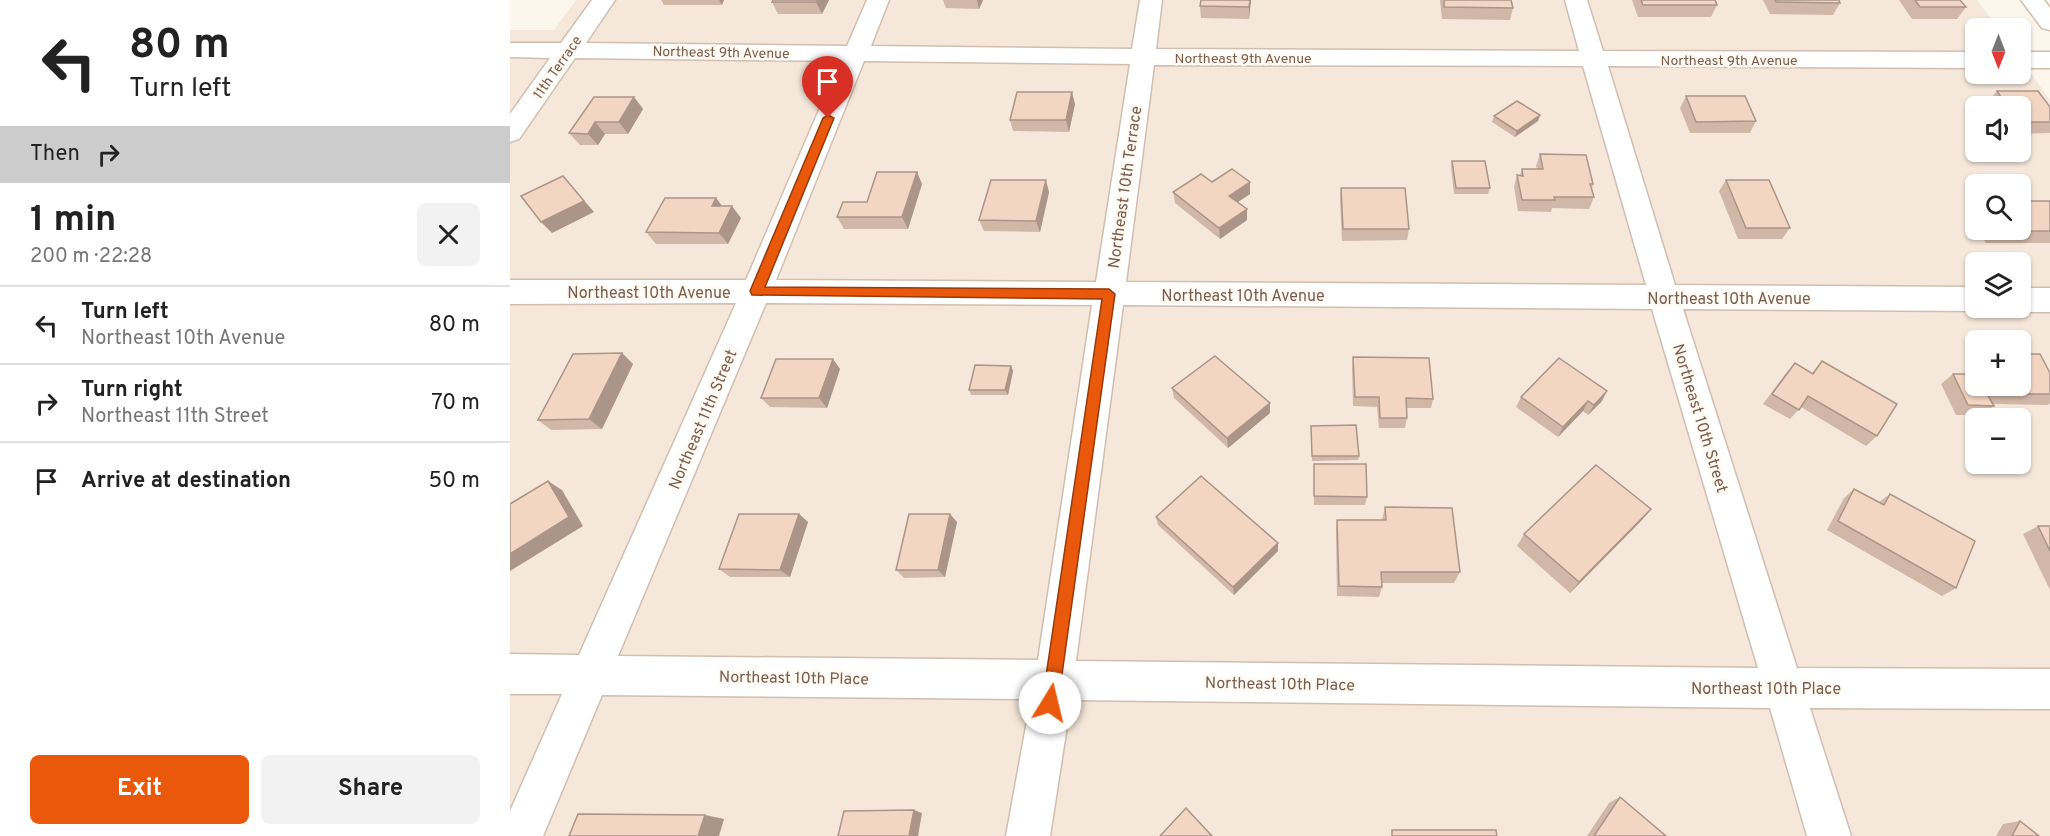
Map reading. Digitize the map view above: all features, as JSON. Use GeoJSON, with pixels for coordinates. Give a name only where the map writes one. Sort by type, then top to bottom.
{"type":"FeatureCollection","features":[{"type":"Feature","properties":{"kind":"street","name":"11th Terrace"},"geometry":{"type":"LineString","coordinates":[[510,133],[604,0]]}},
{"type":"Feature","properties":{"kind":"street","name":"Northeast 11th Street"},"geometry":{"type":"LineString","coordinates":[[521,836],[593,674],[878,0]]}},
{"type":"Feature","properties":{"kind":"street","name":"Northeast 10th Terrace"},"geometry":{"type":"LineString","coordinates":[[1028,836],[1054,681],[1150,0]]}},
{"type":"Feature","properties":{"kind":"street","name":"Northeast 10th Street"},"geometry":{"type":"LineString","coordinates":[[1576,0],[1664,297],[1829,836]]}},
{"type":"Feature","properties":{"kind":"street"},"geometry":{"type":"LineString","coordinates":[[2032,0],[2050,23]]}},
{"type":"Feature","properties":{"kind":"street","name":"Northeast 9th Avenue"},"geometry":{"type":"LineString","coordinates":[[510,50],[1143,57],[1965,60]]}},
{"type":"Feature","properties":{"kind":"street"},"geometry":{"type":"LineString","coordinates":[[2031,60],[2050,60]]}},
{"type":"Feature","properties":{"kind":"street","name":"Northeast 10th Avenue"},"geometry":{"type":"LineString","coordinates":[[510,292],[756,291],[1965,299]]}},
{"type":"Feature","properties":{"kind":"street"},"geometry":{"type":"LineString","coordinates":[[2031,300],[2050,300]]}},
{"type":"Feature","properties":{"kind":"street","name":"Northeast 10th Place"},"geometry":{"type":"LineString","coordinates":[[510,674],[1785,688],[2050,688]]}},
{"type":"Feature","properties":{"kind":"shaded area"},"geometry":{"type":"Polygon","coordinates":[[[576,0],[1977,0],[1990,18],[1965,18],[1965,84],[2031,84],[2031,73],[2050,100],[2050,836],[510,836],[510,30],[554,30],[576,0]]]}},
{"type":"Feature","properties":{"kind":"building"},"geometry":{"type":"Polygon","coordinates":[[[773,0],[817,0],[816,2],[772,2],[773,0]]]}},
{"type":"Feature","properties":{"kind":"building"},"geometry":{"type":"Polygon","coordinates":[[[1201,0],[1250,0],[1249,7],[1200,6],[1201,0]]]}},
{"type":"Feature","properties":{"kind":"building"},"geometry":{"type":"Polygon","coordinates":[[[1444,0],[1511,0],[1513,8],[1444,7],[1444,0]]]}},
{"type":"Feature","properties":{"kind":"building"},"geometry":{"type":"Polygon","coordinates":[[[1641,0],[1715,0],[1717,5],[1643,5],[1641,0]]]}},
{"type":"Feature","properties":{"kind":"building"},"geometry":{"type":"Polygon","coordinates":[[[1775,0],[1839,0],[1840,3],[1776,2],[1775,0]]]}},
{"type":"Feature","properties":{"kind":"building"},"geometry":{"type":"Polygon","coordinates":[[[1915,0],[1960,0],[1966,7],[1920,7],[1915,0]]]}},
{"type":"Feature","properties":{"kind":"building"},"geometry":{"type":"Polygon","coordinates":[[[1997,91],[2038,91],[2050,107],[2050,122],[2031,122],[2031,96],[2000,96],[1997,91]]]}},
{"type":"Feature","properties":{"kind":"building"},"geometry":{"type":"Polygon","coordinates":[[[1017,92],[1072,92],[1066,120],[1010,120],[1017,92]]]}},
{"type":"Feature","properties":{"kind":"building"},"geometry":{"type":"Polygon","coordinates":[[[1686,96],[1745,96],[1756,121],[1696,122],[1686,96]]]}},
{"type":"Feature","properties":{"kind":"building"},"geometry":{"type":"Polygon","coordinates":[[[594,97],[634,97],[619,122],[595,122],[588,134],[569,133],[594,97]]]}},
{"type":"Feature","properties":{"kind":"building"},"geometry":{"type":"Polygon","coordinates":[[[1517,101],[1540,115],[1517,131],[1494,116],[1517,101]]]}},
{"type":"Feature","properties":{"kind":"building"},"geometry":{"type":"Polygon","coordinates":[[[1540,154],[1586,155],[1594,197],[1522,200],[1517,175],[1523,176],[1522,169],[1543,169],[1540,154]]]}},
{"type":"Feature","properties":{"kind":"building"},"geometry":{"type":"Polygon","coordinates":[[[1452,161],[1485,161],[1490,188],[1456,188],[1452,161]]]}},
{"type":"Feature","properties":{"kind":"building"},"geometry":{"type":"Polygon","coordinates":[[[1232,169],[1250,182],[1229,196],[1247,209],[1219,228],[1173,192],[1201,174],[1212,182],[1232,169]]]}},
{"type":"Feature","properties":{"kind":"building"},"geometry":{"type":"Polygon","coordinates":[[[877,172],[917,172],[902,217],[837,217],[843,202],[867,202],[877,172]]]}},
{"type":"Feature","properties":{"kind":"building"},"geometry":{"type":"Polygon","coordinates":[[[563,176],[584,201],[541,222],[521,196],[563,176]]]}},
{"type":"Feature","properties":{"kind":"building"},"geometry":{"type":"Polygon","coordinates":[[[991,180],[1046,180],[1036,221],[979,220],[991,180]]]}},
{"type":"Feature","properties":{"kind":"building"},"geometry":{"type":"Polygon","coordinates":[[[1726,180],[1769,180],[1790,228],[1746,228],[1726,180]]]}},
{"type":"Feature","properties":{"kind":"building"},"geometry":{"type":"Polygon","coordinates":[[[1341,188],[1405,188],[1409,229],[1343,229],[1341,188]]]}},
{"type":"Feature","properties":{"kind":"building"},"geometry":{"type":"Polygon","coordinates":[[[665,198],[716,198],[712,206],[732,206],[719,233],[646,232],[665,198]]]}},
{"type":"Feature","properties":{"kind":"building"},"geometry":{"type":"Polygon","coordinates":[[[2031,201],[2050,202],[2050,231],[2031,231],[2031,201]]]}},
{"type":"Feature","properties":{"kind":"building"},"geometry":{"type":"Polygon","coordinates":[[[622,353],[589,419],[538,420],[573,354],[622,353]]]}},
{"type":"Feature","properties":{"kind":"building"},"geometry":{"type":"Polygon","coordinates":[[[2031,354],[2040,354],[2050,373],[2050,394],[2031,394],[2031,354]]]}},
{"type":"Feature","properties":{"kind":"building"},"geometry":{"type":"Polygon","coordinates":[[[1215,356],[1270,403],[1227,438],[1172,388],[1215,356]]]}},
{"type":"Feature","properties":{"kind":"building"},"geometry":{"type":"Polygon","coordinates":[[[1353,357],[1429,358],[1433,399],[1406,398],[1407,418],[1380,418],[1379,397],[1355,397],[1353,357]]]}},
{"type":"Feature","properties":{"kind":"building"},"geometry":{"type":"Polygon","coordinates":[[[1559,358],[1607,391],[1594,405],[1588,401],[1563,427],[1521,397],[1559,358]]]}},
{"type":"Feature","properties":{"kind":"building"},"geometry":{"type":"Polygon","coordinates":[[[776,359],[833,359],[819,398],[761,398],[776,359]]]}},
{"type":"Feature","properties":{"kind":"building"},"geometry":{"type":"Polygon","coordinates":[[[1822,361],[1897,404],[1877,436],[1808,396],[1799,410],[1772,394],[1795,363],[1813,374],[1822,361]]]}},
{"type":"Feature","properties":{"kind":"building"},"geometry":{"type":"Polygon","coordinates":[[[975,365],[1011,366],[1005,390],[969,390],[975,365]]]}},
{"type":"Feature","properties":{"kind":"building"},"geometry":{"type":"Polygon","coordinates":[[[1953,374],[1965,374],[1965,396],[1988,396],[1994,406],[1968,405],[1953,374]]]}},
{"type":"Feature","properties":{"kind":"building"},"geometry":{"type":"Polygon","coordinates":[[[1356,425],[1359,456],[1312,456],[1311,426],[1356,425]]]}},
{"type":"Feature","properties":{"kind":"building"},"geometry":{"type":"Polygon","coordinates":[[[1314,464],[1366,464],[1367,497],[1314,496],[1314,464]]]}},
{"type":"Feature","properties":{"kind":"building"},"geometry":{"type":"Polygon","coordinates":[[[1596,465],[1651,509],[1579,582],[1524,534],[1596,465]]]}},
{"type":"Feature","properties":{"kind":"building"},"geometry":{"type":"Polygon","coordinates":[[[1201,476],[1278,543],[1233,587],[1156,517],[1201,476]]]}},
{"type":"Feature","properties":{"kind":"building"},"geometry":{"type":"Polygon","coordinates":[[[548,481],[569,517],[510,554],[510,504],[548,481]]]}},
{"type":"Feature","properties":{"kind":"building"},"geometry":{"type":"Polygon","coordinates":[[[1854,489],[1884,505],[1890,494],[1975,541],[1956,588],[1838,521],[1854,489]]]}},
{"type":"Feature","properties":{"kind":"building"},"geometry":{"type":"Polygon","coordinates":[[[1385,507],[1452,508],[1460,572],[1381,572],[1382,587],[1339,586],[1337,520],[1386,520],[1385,507]]]}},
{"type":"Feature","properties":{"kind":"building"},"geometry":{"type":"Polygon","coordinates":[[[739,514],[799,514],[780,570],[719,569],[739,514]]]}},
{"type":"Feature","properties":{"kind":"building"},"geometry":{"type":"Polygon","coordinates":[[[909,514],[950,514],[938,570],[896,570],[909,514]]]}},
{"type":"Feature","properties":{"kind":"building"},"geometry":{"type":"Polygon","coordinates":[[[2038,526],[2050,526],[2050,551],[2038,526]]]}},
{"type":"Feature","properties":{"kind":"building"},"geometry":{"type":"Polygon","coordinates":[[[1620,797],[1666,836],[1594,836],[1620,797]]]}},
{"type":"Feature","properties":{"kind":"building"},"geometry":{"type":"Polygon","coordinates":[[[1186,808],[1212,836],[1160,836],[1186,808]]]}},
{"type":"Feature","properties":{"kind":"building"},"geometry":{"type":"Polygon","coordinates":[[[914,810],[909,836],[838,836],[844,811],[914,810]]]}},
{"type":"Feature","properties":{"kind":"building"},"geometry":{"type":"Polygon","coordinates":[[[578,814],[705,815],[698,836],[569,836],[578,814]]]}},
{"type":"Feature","properties":{"kind":"building"},"geometry":{"type":"Polygon","coordinates":[[[2020,821],[2039,836],[2012,836],[2020,821]]]}},
{"type":"Feature","properties":{"kind":"building"},"geometry":{"type":"Polygon","coordinates":[[[1392,830],[1496,830],[1497,836],[1392,836],[1392,830]]]}},
{"type":"Feature","properties":{"kind":"route"},"geometry":{"type":"LineString","coordinates":[[828,118],[756,291],[1109,294],[1050,703]]}}]}
